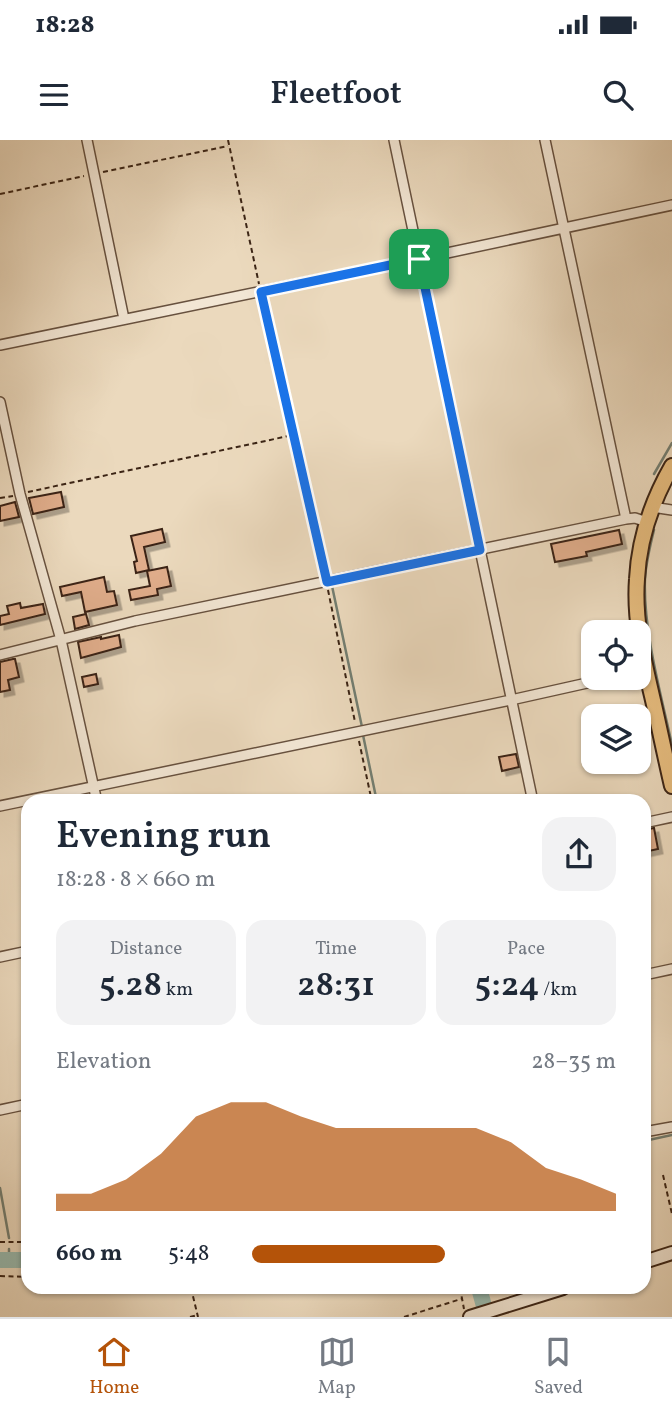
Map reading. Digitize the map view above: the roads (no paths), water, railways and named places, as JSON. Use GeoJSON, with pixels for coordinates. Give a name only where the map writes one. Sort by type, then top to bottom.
{"type":"FeatureCollection","features":[{"type":"Feature","properties":{"kind":"main road"},"geometry":{"type":"LineString","coordinates":[[638,620],[636,593],[639,559],[650,514],[672,466]]}},
{"type":"Feature","properties":{"kind":"main road"},"geometry":{"type":"LineString","coordinates":[[647,690],[672,786]]}},
{"type":"Feature","properties":{"kind":"main road"},"geometry":{"type":"LineString","coordinates":[[651,1260],[672,1253]]}},
{"type":"Feature","properties":{"kind":"main road"},"geometry":{"type":"LineString","coordinates":[[468,1317],[544,1294]]}},
{"type":"Feature","properties":{"kind":"street"},"geometry":{"type":"LineString","coordinates":[[87,140],[124,319]]}},
{"type":"Feature","properties":{"kind":"street"},"geometry":{"type":"LineString","coordinates":[[394,140],[531,794]]}},
{"type":"Feature","properties":{"kind":"street"},"geometry":{"type":"LineString","coordinates":[[545,140],[626,519]]}},
{"type":"Feature","properties":{"kind":"street"},"geometry":{"type":"LineString","coordinates":[[0,345],[672,205]]}},
{"type":"Feature","properties":{"kind":"street"},"geometry":{"type":"LineString","coordinates":[[0,402],[20,494],[61,640],[96,794]]}},
{"type":"Feature","properties":{"kind":"street"},"geometry":{"type":"LineString","coordinates":[[0,655],[135,621],[672,510]]}},
{"type":"Feature","properties":{"kind":"street"},"geometry":{"type":"LineString","coordinates":[[56,794],[581,684]]}},
{"type":"Feature","properties":{"kind":"street"},"geometry":{"type":"LineString","coordinates":[[0,806],[21,802]]}},
{"type":"Feature","properties":{"kind":"street"},"geometry":{"type":"LineString","coordinates":[[651,822],[672,817]]}},
{"type":"Feature","properties":{"kind":"street"},"geometry":{"type":"LineString","coordinates":[[0,957],[21,952]]}},
{"type":"Feature","properties":{"kind":"street"},"geometry":{"type":"LineString","coordinates":[[651,974],[672,970]]}},
{"type":"Feature","properties":{"kind":"street"},"geometry":{"type":"LineString","coordinates":[[0,1110],[21,1106]]}},
{"type":"Feature","properties":{"kind":"street"},"geometry":{"type":"LineString","coordinates":[[651,1131],[672,1127]]}},
{"type":"Feature","properties":{"kind":"waterway"},"geometry":{"type":"LineString","coordinates":[[285,374],[330,577]]}},
{"type":"Feature","properties":{"kind":"waterway"},"geometry":{"type":"LineString","coordinates":[[654,474],[672,443]]}},
{"type":"Feature","properties":{"kind":"waterway"},"geometry":{"type":"LineString","coordinates":[[654,530],[647,560],[645,599],[654,662],[672,745]]}},
{"type":"Feature","properties":{"kind":"waterway"},"geometry":{"type":"LineString","coordinates":[[332,586],[362,727]]}},
{"type":"Feature","properties":{"kind":"waterway"},"geometry":{"type":"LineString","coordinates":[[363,735],[375,794]]}},
{"type":"Feature","properties":{"kind":"waterway"},"geometry":{"type":"LineString","coordinates":[[651,1140],[672,1135]]}},
{"type":"Feature","properties":{"kind":"waterway"},"geometry":{"type":"LineString","coordinates":[[0,1188],[9,1238]]}},
{"type":"Feature","properties":{"kind":"waterway"},"geometry":{"type":"LineString","coordinates":[[9,1249],[9,1261]]}},
{"type":"Feature","properties":{"kind":"waterway"},"geometry":{"type":"LineString","coordinates":[[0,1260],[21,1260]]}},
{"type":"Feature","properties":{"kind":"waterway"},"geometry":{"type":"LineString","coordinates":[[481,1294],[487,1317]]}}]}
